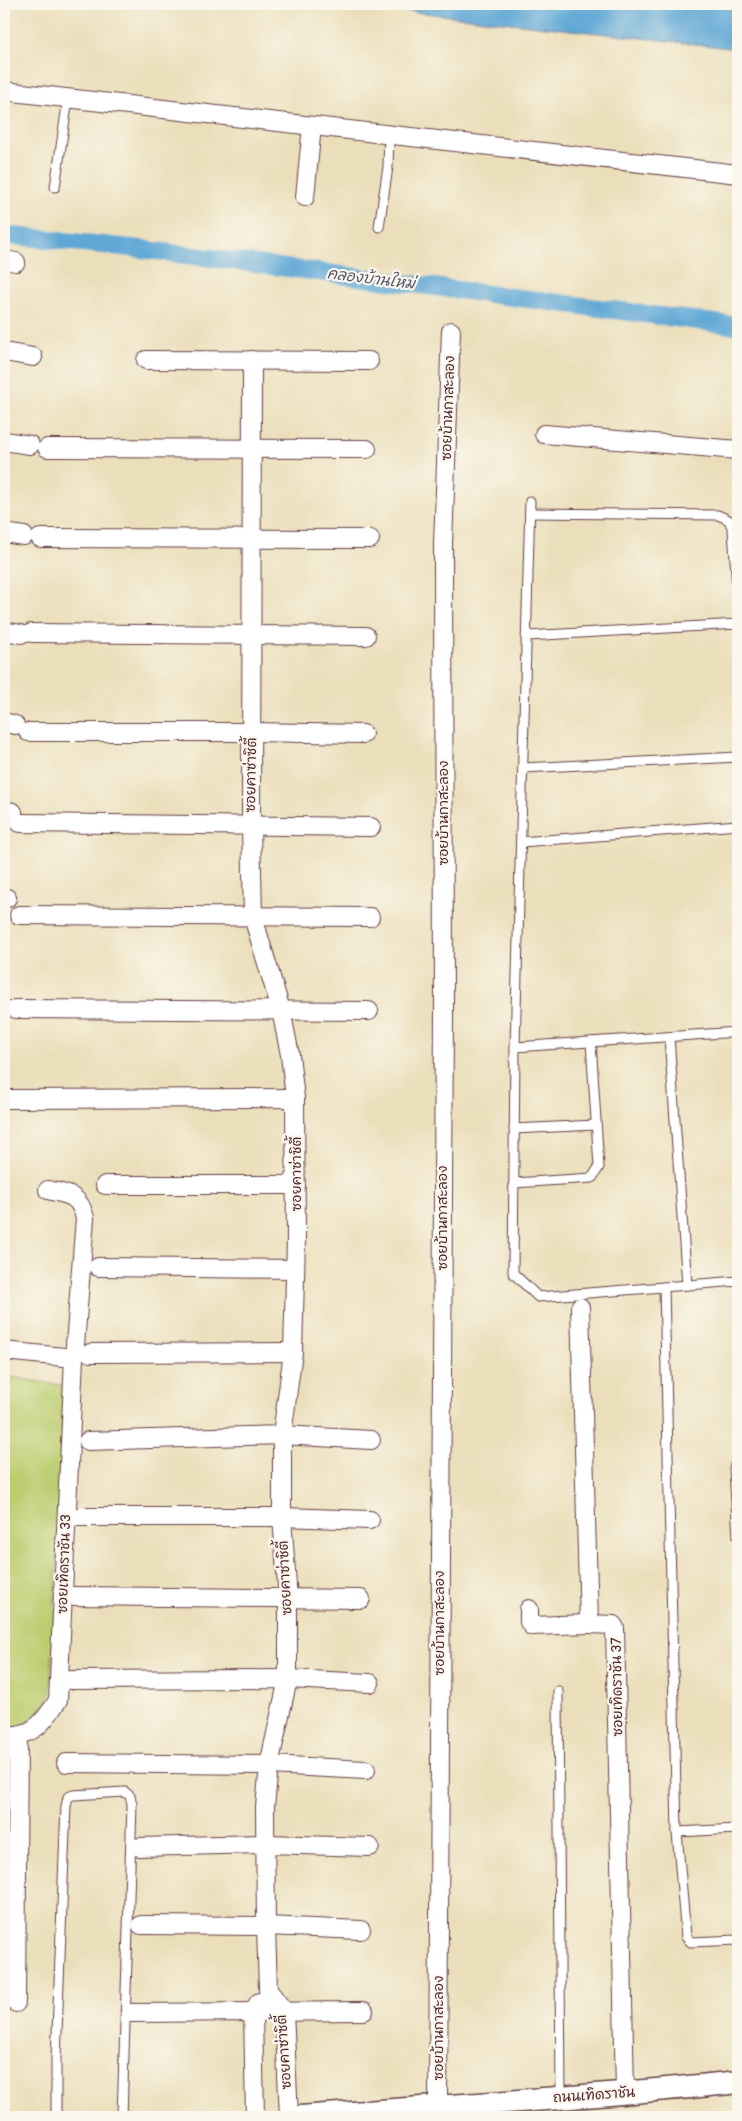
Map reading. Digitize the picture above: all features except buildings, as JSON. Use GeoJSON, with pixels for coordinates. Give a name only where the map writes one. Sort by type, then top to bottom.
{"type":"FeatureCollection","features":[{"type":"Feature","properties":{"kind":"street"},"geometry":{"type":"LineString","coordinates":[[4,91],[68,100],[738,174]]}},
{"type":"Feature","properties":{"kind":"street"},"geometry":{"type":"LineString","coordinates":[[305,197],[312,126]]}},
{"type":"Feature","properties":{"kind":"street","name":"ซอยบ้านกาสะลอง"},"geometry":{"type":"LineString","coordinates":[[438,2105],[444,1013],[443,553],[451,331]]}},
{"type":"Feature","properties":{"kind":"street"},"geometry":{"type":"LineString","coordinates":[[4,352],[33,357]]}},
{"type":"Feature","properties":{"kind":"street"},"geometry":{"type":"LineString","coordinates":[[146,360],[369,361]]}},
{"type":"Feature","properties":{"kind":"street","name":"ซอยคาซ่าซิตี้"},"geometry":{"type":"LineString","coordinates":[[252,360],[251,826],[253,917],[281,1010],[290,1055],[295,1098],[296,1186],[293,1352],[282,1434],[282,1518],[288,1599],[288,1679],[270,1765],[266,1807],[268,1990],[284,2011],[289,2117]]}},
{"type":"Feature","properties":{"kind":"street"},"geometry":{"type":"LineString","coordinates":[[544,434],[738,450]]}},
{"type":"Feature","properties":{"kind":"street"},"geometry":{"type":"LineString","coordinates":[[4,441],[39,447],[367,448]]}},
{"type":"Feature","properties":{"kind":"street"},"geometry":{"type":"LineString","coordinates":[[4,533],[32,537],[370,539]]}},
{"type":"Feature","properties":{"kind":"street"},"geometry":{"type":"LineString","coordinates":[[18,633],[366,636]]}},
{"type":"Feature","properties":{"kind":"street"},"geometry":{"type":"LineString","coordinates":[[16,726],[363,734]]}},
{"type":"Feature","properties":{"kind":"street"},"geometry":{"type":"LineString","coordinates":[[12,815],[251,826],[371,827]]}},
{"type":"Feature","properties":{"kind":"street"},"geometry":{"type":"LineString","coordinates":[[19,915],[370,917]]}},
{"type":"Feature","properties":{"kind":"street"},"geometry":{"type":"LineString","coordinates":[[15,1009],[369,1011]]}},
{"type":"Feature","properties":{"kind":"street"},"geometry":{"type":"LineString","coordinates":[[6,1099],[295,1098]]}},
{"type":"Feature","properties":{"kind":"street"},"geometry":{"type":"LineString","coordinates":[[105,1185],[296,1186]]}},
{"type":"Feature","properties":{"kind":"street","name":"ซอยเทิดราชัน 33"},"geometry":{"type":"LineString","coordinates":[[11,1736],[32,1730],[46,1720],[58,1700],[82,1356],[85,1218],[82,1207],[71,1195],[48,1190]]}},
{"type":"Feature","properties":{"kind":"street"},"geometry":{"type":"LineString","coordinates":[[98,1267],[295,1269]]}},
{"type":"Feature","properties":{"kind":"street"},"geometry":{"type":"LineString","coordinates":[[529,1609],[532,1626],[589,1624],[580,1307]]}},
{"type":"Feature","properties":{"kind":"street"},"geometry":{"type":"LineString","coordinates":[[4,1351],[82,1356],[293,1352]]}},
{"type":"Feature","properties":{"kind":"street"},"geometry":{"type":"LineString","coordinates":[[88,1441],[282,1434],[372,1440]]}},
{"type":"Feature","properties":{"kind":"street"},"geometry":{"type":"LineString","coordinates":[[78,1517],[370,1520]]}},
{"type":"Feature","properties":{"kind":"street"},"geometry":{"type":"LineString","coordinates":[[73,1596],[360,1599]]}},
{"type":"Feature","properties":{"kind":"street","name":"ซอยเทิดราชัน 37"},"geometry":{"type":"LineString","coordinates":[[589,1624],[614,1625],[615,1628],[626,2092]]}},
{"type":"Feature","properties":{"kind":"street"},"geometry":{"type":"LineString","coordinates":[[70,1680],[288,1679],[370,1683]]}},
{"type":"Feature","properties":{"kind":"street"},"geometry":{"type":"LineString","coordinates":[[11,1736],[16,2003]]}},
{"type":"Feature","properties":{"kind":"street"},"geometry":{"type":"LineString","coordinates":[[66,1763],[270,1765],[366,1770]]}},
{"type":"Feature","properties":{"kind":"street"},"geometry":{"type":"LineString","coordinates":[[139,1847],[266,1844],[370,1847]]}},
{"type":"Feature","properties":{"kind":"street"},"geometry":{"type":"LineString","coordinates":[[141,1925],[266,1926],[360,1930]]}},
{"type":"Feature","properties":{"kind":"street","name":"ซอยคาซ่าซิตี้"},"geometry":{"type":"LineString","coordinates":[[255,2117],[253,2011],[268,1990]]}},
{"type":"Feature","properties":{"kind":"street"},"geometry":{"type":"LineString","coordinates":[[131,2013],[364,2011]]}},
{"type":"Feature","properties":{"kind":"street","name":"ถนนเทิดราชัน"},"geometry":{"type":"LineString","coordinates":[[300,2117],[438,2105],[561,2098],[738,2082]]}},
{"type":"Feature","properties":{"kind":"lane"},"geometry":{"type":"LineString","coordinates":[[55,187],[68,100]]}},
{"type":"Feature","properties":{"kind":"lane"},"geometry":{"type":"LineString","coordinates":[[379,227],[388,167],[389,134]]}},
{"type":"Feature","properties":{"kind":"lane"},"geometry":{"type":"LineString","coordinates":[[530,500],[515,1047],[514,1273],[538,1297],[738,1281]]}},
{"type":"Feature","properties":{"kind":"lane"},"geometry":{"type":"LineString","coordinates":[[530,513],[718,514],[729,520],[733,530],[738,602]]}},
{"type":"Feature","properties":{"kind":"lane"},"geometry":{"type":"LineString","coordinates":[[527,636],[738,624]]}},
{"type":"Feature","properties":{"kind":"lane"},"geometry":{"type":"LineString","coordinates":[[523,768],[738,757]]}},
{"type":"Feature","properties":{"kind":"lane"},"geometry":{"type":"LineString","coordinates":[[521,842],[738,825]]}},
{"type":"Feature","properties":{"kind":"lane"},"geometry":{"type":"LineString","coordinates":[[515,1047],[738,1032]]}},
{"type":"Feature","properties":{"kind":"lane"},"geometry":{"type":"LineString","coordinates":[[669,1036],[687,1285]]}},
{"type":"Feature","properties":{"kind":"lane"},"geometry":{"type":"LineString","coordinates":[[514,1183],[592,1178],[599,1167],[591,1042]]}},
{"type":"Feature","properties":{"kind":"lane"},"geometry":{"type":"LineString","coordinates":[[514,1129],[596,1125]]}},
{"type":"Feature","properties":{"kind":"lane"},"geometry":{"type":"LineString","coordinates":[[664,1287],[677,1832],[688,1940],[691,1942],[738,1940]]}},
{"type":"Feature","properties":{"kind":"lane"},"geometry":{"type":"LineString","coordinates":[[738,1459],[734,1468],[738,1537]]}},
{"type":"Feature","properties":{"kind":"lane"},"geometry":{"type":"LineString","coordinates":[[558,1691],[561,2098]]}},
{"type":"Feature","properties":{"kind":"lane"},"geometry":{"type":"LineString","coordinates":[[56,2117],[56,2058],[66,1806],[68,1797],[73,1795],[125,1792],[130,1796],[132,1804],[122,2117]]}},
{"type":"Feature","properties":{"kind":"lane"},"geometry":{"type":"LineString","coordinates":[[677,1832],[738,1829]]}},
{"type":"Feature","properties":{"kind":"green space"},"geometry":{"type":"Polygon","coordinates":[[[4,1376],[66,1386],[50,1697],[38,1714],[20,1727],[4,1725],[4,1376]]]}},
{"type":"Feature","properties":{"kind":"water"},"geometry":{"type":"Polygon","coordinates":[[[344,4],[738,4],[738,49],[344,4]]]}},
{"type":"Feature","properties":{"kind":"waterway","name":"คลองบ้านใหม่"},"geometry":{"type":"LineString","coordinates":[[4,235],[132,248],[738,326]]}}]}
